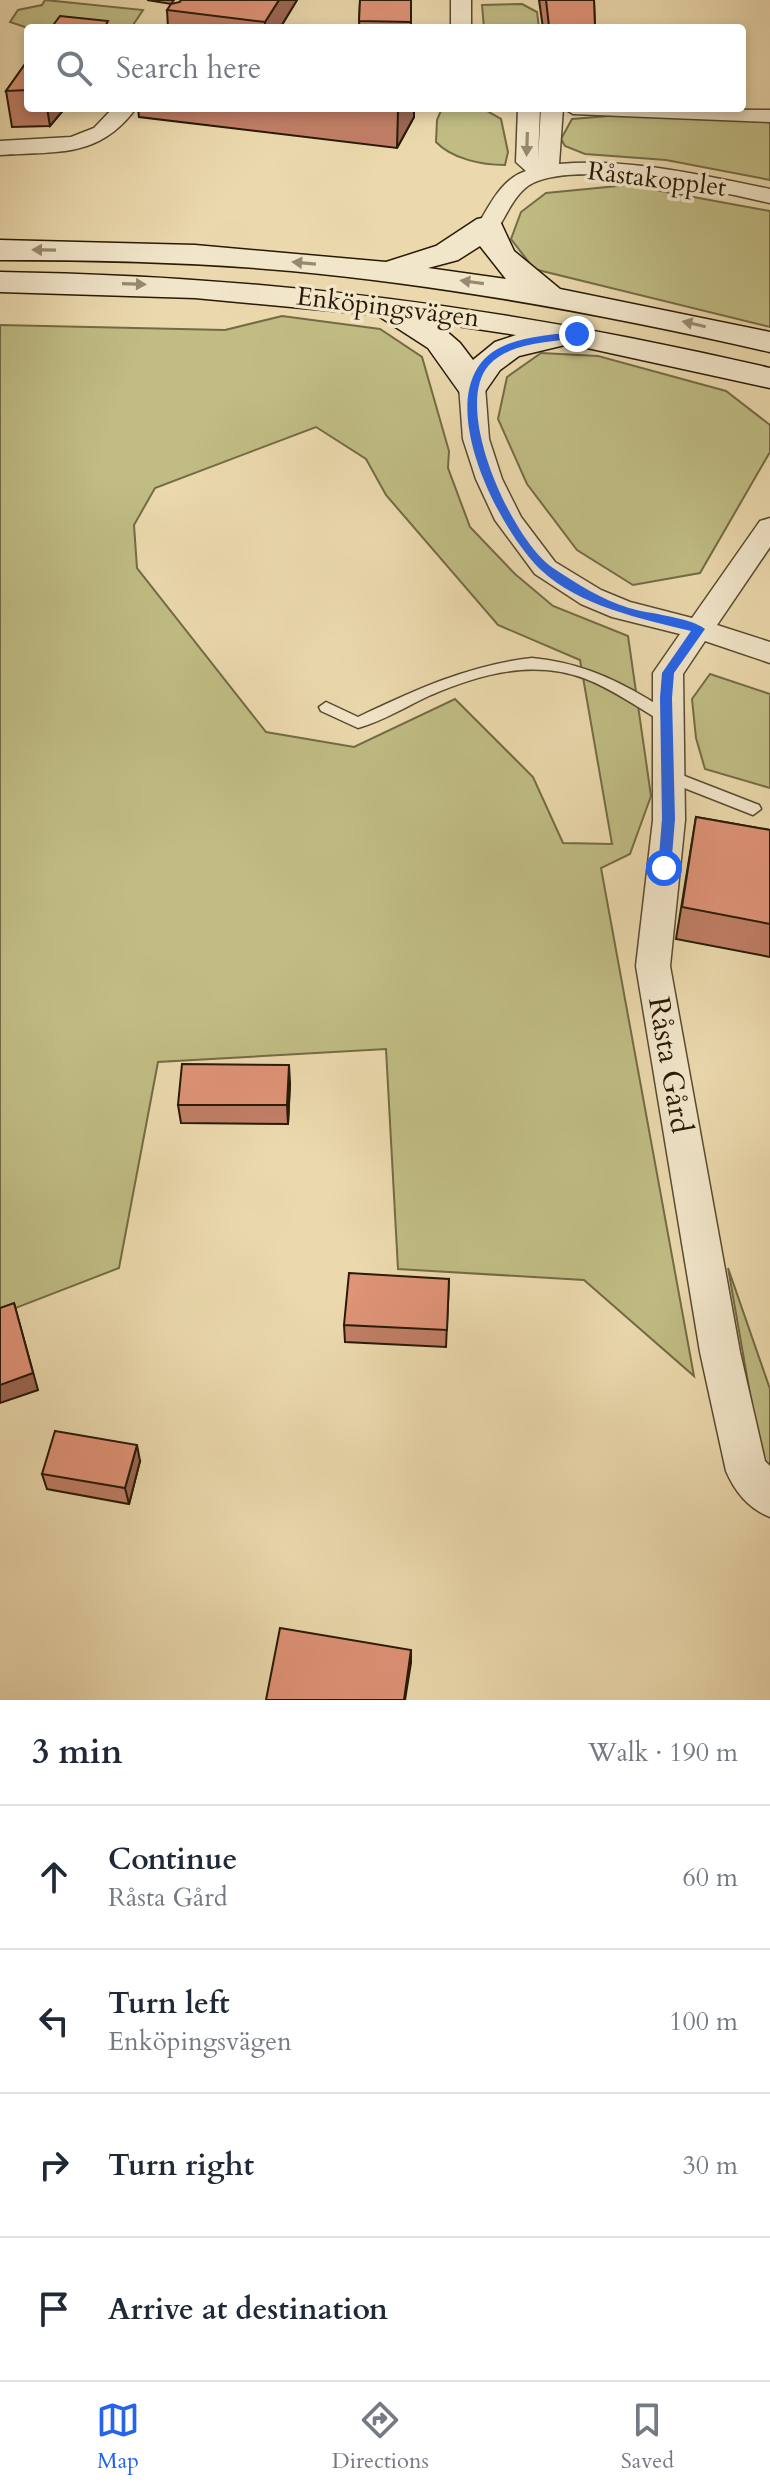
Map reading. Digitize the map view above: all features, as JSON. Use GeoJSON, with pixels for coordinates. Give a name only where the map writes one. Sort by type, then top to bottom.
{"type":"FeatureCollection","features":[{"type":"Feature","properties":{"kind":"main road"},"geometry":{"type":"LineString","coordinates":[[381,270],[447,253],[488,226],[493,244],[504,261],[549,294]]}},
{"type":"Feature","properties":{"kind":"main road","name":"Enköpingsvägen"},"geometry":{"type":"LineString","coordinates":[[0,250],[136,252],[381,270],[549,294],[770,342]]}},
{"type":"Feature","properties":{"kind":"main road","name":"Enköpingsvägen"},"geometry":{"type":"LineString","coordinates":[[0,282],[140,284],[372,303],[577,334],[770,378]]}},
{"type":"Feature","properties":{"kind":"main road"},"geometry":{"type":"LineString","coordinates":[[372,303],[422,326],[440,338],[454,354],[472,386]]}},
{"type":"Feature","properties":{"kind":"main road"},"geometry":{"type":"LineString","coordinates":[[472,386],[483,366],[495,354],[515,345],[577,334]]}},
{"type":"Feature","properties":{"kind":"street"},"geometry":{"type":"LineString","coordinates":[[461,0],[461,24]]}},
{"type":"Feature","properties":{"kind":"street"},"geometry":{"type":"LineString","coordinates":[[0,148],[74,143],[102,133],[121,112]]}},
{"type":"Feature","properties":{"kind":"street","name":"Råstakopplet"},"geometry":{"type":"LineString","coordinates":[[529,112],[527,162],[543,172]]}},
{"type":"Feature","properties":{"kind":"street","name":"Råstakopplet"},"geometry":{"type":"LineString","coordinates":[[543,172],[549,162],[552,112]]}},
{"type":"Feature","properties":{"kind":"street"},"geometry":{"type":"LineString","coordinates":[[672,112],[770,116]]}},
{"type":"Feature","properties":{"kind":"street","name":"Råstakopplet"},"geometry":{"type":"LineString","coordinates":[[488,226],[512,187],[543,172],[643,173],[712,183],[770,196]]}},
{"type":"Feature","properties":{"kind":"street"},"geometry":{"type":"LineString","coordinates":[[472,386],[476,439],[489,479],[509,520],[545,568],[591,597],[622,610],[699,629],[770,653]]}},
{"type":"Feature","properties":{"kind":"street"},"geometry":{"type":"LineString","coordinates":[[699,629],[770,527]]}},
{"type":"Feature","properties":{"kind":"street","name":"Råsta Gård"},"geometry":{"type":"LineString","coordinates":[[699,629],[668,673],[668,831],[653,940],[653,966],[722,1362],[747,1471],[770,1497]]}},
{"type":"Feature","properties":{"kind":"lane"},"geometry":{"type":"LineString","coordinates":[[326,707],[358,723],[454,679],[517,664],[562,666],[590,674],[666,717]]}},
{"type":"Feature","properties":{"kind":"lane"},"geometry":{"type":"LineString","coordinates":[[669,776],[753,809]]}},
{"type":"Feature","properties":{"kind":"shaded area"},"geometry":{"type":"Polygon","coordinates":[[[45,0],[143,10],[134,24],[24,24],[24,27],[10,22],[18,10],[42,5],[45,0]]]}},
{"type":"Feature","properties":{"kind":"shaded area"},"geometry":{"type":"Polygon","coordinates":[[[522,4],[537,12],[538,24],[484,24],[482,5],[522,4]]]}},
{"type":"Feature","properties":{"kind":"shaded area"},"geometry":{"type":"Polygon","coordinates":[[[440,112],[489,112],[501,119],[508,152],[505,165],[468,160],[450,153],[436,142],[440,112]]]}},
{"type":"Feature","properties":{"kind":"shaded area"},"geometry":{"type":"Polygon","coordinates":[[[620,115],[770,122],[770,180],[666,160],[585,154],[565,146],[561,139],[572,119],[620,115]]]}},
{"type":"Feature","properties":{"kind":"shaded area"},"geometry":{"type":"Polygon","coordinates":[[[628,185],[770,211],[770,327],[534,269],[511,239],[521,212],[546,193],[628,185]]]}},
{"type":"Feature","properties":{"kind":"shaded area"},"geometry":{"type":"Polygon","coordinates":[[[282,316],[380,329],[422,357],[449,451],[448,468],[470,527],[515,574],[553,606],[628,636],[651,796],[630,854],[601,868],[694,1376],[584,1280],[398,1269],[386,1049],[158,1062],[119,1268],[0,1314],[0,325],[225,330],[282,316]],[[316,427],[155,488],[134,525],[137,568],[266,732],[354,747],[455,699],[533,777],[563,843],[612,844],[580,660],[498,625],[386,495],[366,459],[316,427]]]}},
{"type":"Feature","properties":{"kind":"shaded area"},"geometry":{"type":"Polygon","coordinates":[[[541,353],[598,356],[726,391],[770,425],[770,452],[700,573],[633,585],[577,550],[527,484],[498,419],[507,377],[541,353]]]}},
{"type":"Feature","properties":{"kind":"shaded area"},"geometry":{"type":"Polygon","coordinates":[[[710,674],[770,694],[770,788],[705,769],[696,738],[692,699],[710,674]]]}},
{"type":"Feature","properties":{"kind":"shaded area"},"geometry":{"type":"Polygon","coordinates":[[[728,1268],[770,1389],[770,1473],[762,1462],[728,1268]]]}},
{"type":"Feature","properties":{"kind":"building"},"geometry":{"type":"Polygon","coordinates":[[[181,0],[279,0],[265,22],[167,10],[171,4],[181,0]]]}},
{"type":"Feature","properties":{"kind":"building"},"geometry":{"type":"Polygon","coordinates":[[[360,0],[411,0],[411,22],[359,21],[360,0]]]}},
{"type":"Feature","properties":{"kind":"building"},"geometry":{"type":"Polygon","coordinates":[[[546,0],[594,0],[595,24],[549,24],[546,0]]]}},
{"type":"Feature","properties":{"kind":"building"},"geometry":{"type":"Polygon","coordinates":[[[60,16],[108,21],[106,24],[54,24],[60,16]]]}},
{"type":"Feature","properties":{"kind":"building"},"geometry":{"type":"Polygon","coordinates":[[[24,66],[24,90],[6,91],[24,66]]]}},
{"type":"Feature","properties":{"kind":"building"},"geometry":{"type":"Polygon","coordinates":[[[696,817],[770,830],[770,924],[682,907],[696,817]]]}},
{"type":"Feature","properties":{"kind":"building"},"geometry":{"type":"Polygon","coordinates":[[[182,1064],[289,1065],[287,1105],[178,1105],[182,1064]]]}},
{"type":"Feature","properties":{"kind":"building"},"geometry":{"type":"Polygon","coordinates":[[[349,1273],[449,1279],[447,1330],[344,1325],[349,1273]]]}},
{"type":"Feature","properties":{"kind":"building"},"geometry":{"type":"Polygon","coordinates":[[[14,1303],[33,1373],[0,1385],[0,1308],[14,1303]]]}},
{"type":"Feature","properties":{"kind":"building"},"geometry":{"type":"Polygon","coordinates":[[[55,1431],[137,1445],[125,1488],[42,1474],[55,1431]]]}},
{"type":"Feature","properties":{"kind":"building"},"geometry":{"type":"Polygon","coordinates":[[[280,1628],[411,1650],[404,1700],[266,1700],[280,1628]]]}},
{"type":"Feature","properties":{"kind":"route"},"geometry":{"type":"LineString","coordinates":[[577,334],[515,345],[495,354],[483,366],[472,386],[476,439],[489,479],[509,520],[545,568],[591,597],[622,610],[699,629],[668,673],[669,819],[664,868]]}}]}
